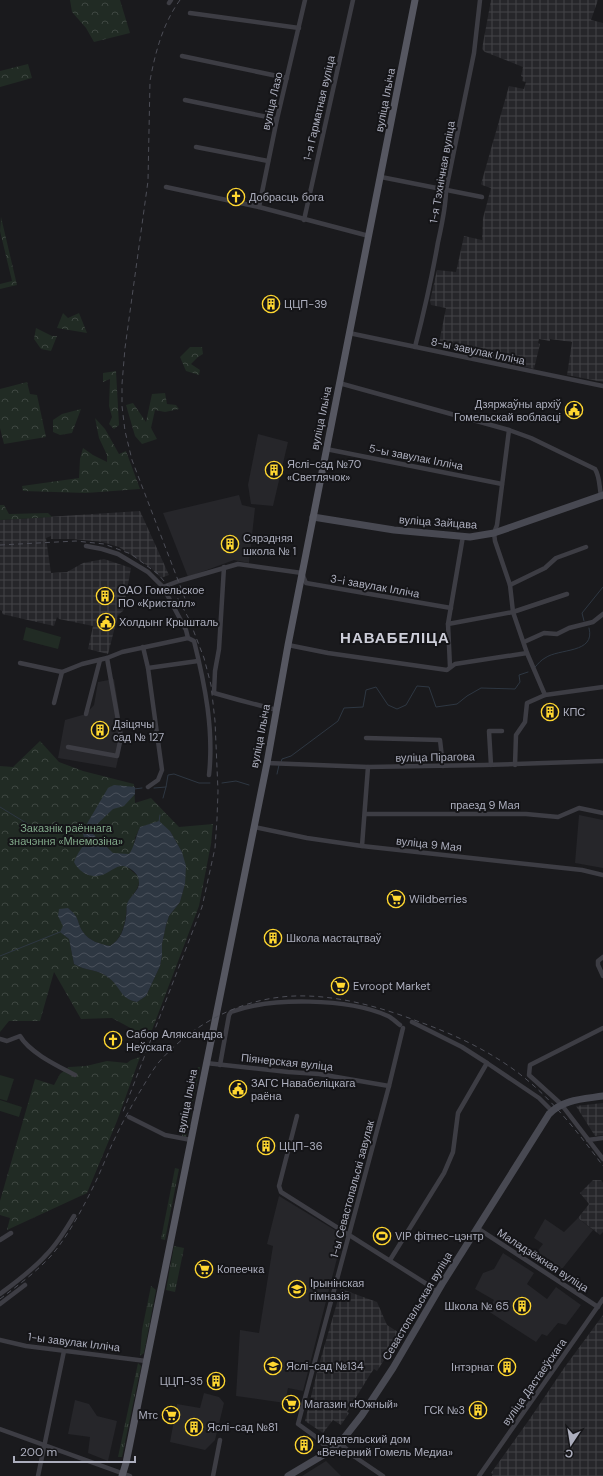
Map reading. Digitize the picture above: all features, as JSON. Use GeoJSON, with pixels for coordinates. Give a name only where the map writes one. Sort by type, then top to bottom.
{"type":"FeatureCollection","features":[{"type":"Feature","properties":{"kind":"main road","name":"вуліца Ільіча"},"geometry":{"type":"LineString","coordinates":[[125,1475],[146,1361],[267,763],[326,449],[415,0]]}},
{"type":"Feature","properties":{"kind":"street","name":"вуліца Лазо"},"geometry":{"type":"LineString","coordinates":[[259,207],[277,119],[305,0]]}},
{"type":"Feature","properties":{"kind":"street","name":"1-я Гарматная вуліца"},"geometry":{"type":"LineString","coordinates":[[304,220],[353,0]]}},
{"type":"Feature","properties":{"kind":"street","name":"1-я Тэхнічная вуліца"},"geometry":{"type":"LineString","coordinates":[[415,347],[434,266],[446,202],[446,190],[474,53],[480,0]]}},
{"type":"Feature","properties":{"kind":"street"},"geometry":{"type":"LineString","coordinates":[[190,13],[299,28]]}},
{"type":"Feature","properties":{"kind":"street"},"geometry":{"type":"LineString","coordinates":[[182,56],[287,78]]}},
{"type":"Feature","properties":{"kind":"street"},"geometry":{"type":"LineString","coordinates":[[185,100],[277,119]]}},
{"type":"Feature","properties":{"kind":"street"},"geometry":{"type":"LineString","coordinates":[[196,147],[268,161]]}},
{"type":"Feature","properties":{"kind":"street"},"geometry":{"type":"LineString","coordinates":[[381,177],[482,197]]}},
{"type":"Feature","properties":{"kind":"street"},"geometry":{"type":"LineString","coordinates":[[166,187],[259,207],[369,236]]}},
{"type":"Feature","properties":{"kind":"street","name":"8-ы завулак Ілліча"},"geometry":{"type":"LineString","coordinates":[[349,333],[603,386]]}},
{"type":"Feature","properties":{"kind":"street"},"geometry":{"type":"LineString","coordinates":[[340,383],[509,430],[531,438],[594,469],[598,474],[602,495]]}},
{"type":"Feature","properties":{"kind":"street"},"geometry":{"type":"LineString","coordinates":[[509,430],[497,525],[494,533],[495,541],[510,585],[514,612],[527,653],[545,695]]}},
{"type":"Feature","properties":{"kind":"street","name":"5-ы завулак Ілліча"},"geometry":{"type":"LineString","coordinates":[[326,449],[502,484]]}},
{"type":"Feature","properties":{"kind":"street","name":"вуліца Зайцава"},"geometry":{"type":"LineString","coordinates":[[313,517],[394,530],[470,537],[494,533],[602,495]]}},
{"type":"Feature","properties":{"kind":"street"},"geometry":{"type":"LineString","coordinates":[[450,667],[448,624],[463,536]]}},
{"type":"Feature","properties":{"kind":"street"},"geometry":{"type":"LineString","coordinates":[[86,546],[118,554],[148,572],[163,587],[186,630],[188,638]]}},
{"type":"Feature","properties":{"kind":"street"},"geometry":{"type":"LineString","coordinates":[[510,585],[545,568],[556,558],[586,547]]}},
{"type":"Feature","properties":{"kind":"street"},"geometry":{"type":"LineString","coordinates":[[163,587],[224,567],[238,564],[302,573]]}},
{"type":"Feature","properties":{"kind":"street"},"geometry":{"type":"LineString","coordinates":[[224,567],[219,649],[215,671],[214,693],[277,710]]}},
{"type":"Feature","properties":{"kind":"street","name":"3-і завулак Ілліча"},"geometry":{"type":"LineString","coordinates":[[302,573],[306,583],[451,608]]}},
{"type":"Feature","properties":{"kind":"street"},"geometry":{"type":"LineString","coordinates":[[448,624],[514,612],[567,594]]}},
{"type":"Feature","properties":{"kind":"street"},"geometry":{"type":"LineString","coordinates":[[524,642],[544,633],[556,634],[569,628],[592,622],[603,614]]}},
{"type":"Feature","properties":{"kind":"street"},"geometry":{"type":"LineString","coordinates":[[20,663],[62,672],[82,664],[143,647],[188,638],[194,641],[205,691],[211,756],[209,775]]}},
{"type":"Feature","properties":{"kind":"street"},"geometry":{"type":"LineString","coordinates":[[288,645],[328,653],[447,670],[455,664],[527,653]]}},
{"type":"Feature","properties":{"kind":"street"},"geometry":{"type":"LineString","coordinates":[[143,647],[148,668],[162,770],[158,780],[148,787]]}},
{"type":"Feature","properties":{"kind":"street"},"geometry":{"type":"LineString","coordinates":[[68,747],[116,756],[121,737],[107,658]]}},
{"type":"Feature","properties":{"kind":"street"},"geometry":{"type":"LineString","coordinates":[[86,714],[100,660]]}},
{"type":"Feature","properties":{"kind":"street"},"geometry":{"type":"LineString","coordinates":[[148,668],[198,661]]}},
{"type":"Feature","properties":{"kind":"street"},"geometry":{"type":"LineString","coordinates":[[54,703],[62,672]]}},
{"type":"Feature","properties":{"kind":"street"},"geometry":{"type":"LineString","coordinates":[[516,765],[516,735],[524,722],[527,703],[545,695],[603,687]]}},
{"type":"Feature","properties":{"kind":"street"},"geometry":{"type":"LineString","coordinates":[[491,765],[489,731],[502,731]]}},
{"type":"Feature","properties":{"kind":"street"},"geometry":{"type":"LineString","coordinates":[[366,738],[440,740],[443,766]]}},
{"type":"Feature","properties":{"kind":"street","name":"вуліца Пірагова"},"geometry":{"type":"LineString","coordinates":[[267,763],[368,767],[516,765],[603,761]]}},
{"type":"Feature","properties":{"kind":"street"},"geometry":{"type":"LineString","coordinates":[[362,846],[368,767]]}},
{"type":"Feature","properties":{"kind":"street","name":"праезд 9 Мая"},"geometry":{"type":"LineString","coordinates":[[365,814],[526,814],[558,816],[579,808],[603,813]]}},
{"type":"Feature","properties":{"kind":"street","name":"вуліца 9 Мая"},"geometry":{"type":"LineString","coordinates":[[254,827],[307,838],[362,846],[582,870],[603,875]]}},
{"type":"Feature","properties":{"kind":"street"},"geometry":{"type":"LineString","coordinates":[[603,957],[598,961],[598,965],[603,976]]}},
{"type":"Feature","properties":{"kind":"street","name":"1-ы Севастопальскі завулак"},"geometry":{"type":"LineString","coordinates":[[220,1065],[229,1015],[231,1012],[265,1004],[329,1002],[363,1008],[388,1016],[402,1027],[389,1086],[298,1424],[316,1437],[330,1451]]}},
{"type":"Feature","properties":{"kind":"street"},"geometry":{"type":"LineString","coordinates":[[412,1022],[462,1047],[539,1098],[552,1111]]}},
{"type":"Feature","properties":{"kind":"street"},"geometry":{"type":"LineString","coordinates":[[603,1028],[530,1065],[529,1075],[561,1104],[603,1159]]}},
{"type":"Feature","properties":{"kind":"street"},"geometry":{"type":"LineString","coordinates":[[0,1039],[7,1041],[20,1036],[24,1043],[52,1063],[75,1075]]}},
{"type":"Feature","properties":{"kind":"street","name":"Піянерская вуліца"},"geometry":{"type":"LineString","coordinates":[[206,1063],[319,1074],[389,1086]]}},
{"type":"Feature","properties":{"kind":"street"},"geometry":{"type":"LineString","coordinates":[[390,1260],[444,1173],[453,1152],[458,1113],[487,1063]]}},
{"type":"Feature","properties":{"kind":"street","name":"Севастопальская вуліца"},"geometry":{"type":"LineString","coordinates":[[288,1476],[330,1451],[340,1443],[354,1426],[377,1393],[477,1228],[552,1111],[561,1104],[603,1096]]}},
{"type":"Feature","properties":{"kind":"street"},"geometry":{"type":"LineString","coordinates":[[297,1116],[279,1186],[281,1192],[390,1260],[433,1288],[437,1293]]}},
{"type":"Feature","properties":{"kind":"street"},"geometry":{"type":"LineString","coordinates":[[129,1117],[165,1135],[191,1140]]}},
{"type":"Feature","properties":{"kind":"street"},"geometry":{"type":"LineString","coordinates":[[588,1140],[603,1138]]}},
{"type":"Feature","properties":{"kind":"street"},"geometry":{"type":"LineString","coordinates":[[0,1294],[37,1264],[48,1253],[61,1237],[74,1216]]}},
{"type":"Feature","properties":{"kind":"street","name":"Маладзёжная вуліца"},"geometry":{"type":"LineString","coordinates":[[477,1228],[598,1307]]}},
{"type":"Feature","properties":{"kind":"street"},"geometry":{"type":"LineString","coordinates":[[0,1240],[11,1233]]}},
{"type":"Feature","properties":{"kind":"street"},"geometry":{"type":"LineString","coordinates":[[0,1304],[25,1285]]}},
{"type":"Feature","properties":{"kind":"street","name":"вуліца Дастаеўскага"},"geometry":{"type":"LineString","coordinates":[[480,1476],[603,1299]]}},
{"type":"Feature","properties":{"kind":"street","name":"1-ы завулак Ілліча"},"geometry":{"type":"LineString","coordinates":[[0,1340],[26,1346],[146,1361]]}},
{"type":"Feature","properties":{"kind":"street"},"geometry":{"type":"LineString","coordinates":[[38,1476],[64,1351]]}},
{"type":"Feature","properties":{"kind":"street"},"geometry":{"type":"LineString","coordinates":[[0,1429],[110,1468],[125,1475]]}},
{"type":"Feature","properties":{"kind":"street"},"geometry":{"type":"LineString","coordinates":[[212,1476],[220,1440]]}},
{"type":"Feature","properties":{"kind":"street"},"geometry":{"type":"LineString","coordinates":[[340,1443],[355,1457],[383,1476]]}},
{"type":"Feature","properties":{"kind":"shaded area"},"geometry":{"type":"Polygon","coordinates":[[[491,0],[598,0],[591,20],[603,23],[603,382],[567,375],[572,342],[539,339],[538,343],[540,344],[534,369],[462,352],[462,349],[439,343],[446,308],[431,305],[430,301],[437,270],[456,272],[464,236],[482,240],[483,218],[491,188],[481,184],[509,86],[524,89],[526,82],[522,81],[523,77],[521,76],[523,67],[485,52],[482,49],[491,0]]]}},
{"type":"Feature","properties":{"kind":"shaded area"},"geometry":{"type":"Polygon","coordinates":[[[258,434],[288,442],[273,506],[251,504],[248,485],[258,434]]]}},
{"type":"Feature","properties":{"kind":"shaded area"},"geometry":{"type":"Polygon","coordinates":[[[239,495],[242,505],[255,508],[249,563],[234,560],[188,577],[163,513],[239,495]]]}},
{"type":"Feature","properties":{"kind":"shaded area"},"geometry":{"type":"Polygon","coordinates":[[[140,511],[169,575],[161,578],[151,568],[119,547],[102,542],[73,539],[51,539],[51,536],[46,538],[51,573],[67,572],[83,563],[104,559],[131,568],[123,611],[118,615],[108,654],[88,649],[93,626],[59,619],[57,617],[54,626],[2,614],[2,611],[0,610],[0,542],[3,541],[0,541],[0,520],[140,511]]]}},
{"type":"Feature","properties":{"kind":"shaded area"},"geometry":{"type":"Polygon","coordinates":[[[114,679],[123,736],[116,768],[58,758],[65,720],[86,714],[94,705],[98,682],[114,679]]]}},
{"type":"Feature","properties":{"kind":"shaded area"},"geometry":{"type":"Polygon","coordinates":[[[579,815],[603,820],[603,868],[575,863],[579,815]]]}},
{"type":"Feature","properties":{"kind":"shaded area"},"geometry":{"type":"Polygon","coordinates":[[[603,1103],[603,1135],[595,1136],[576,1106],[603,1103]]]}},
{"type":"Feature","properties":{"kind":"shaded area"},"geometry":{"type":"Polygon","coordinates":[[[593,1180],[601,1180],[603,1183],[603,1232],[600,1235],[578,1218],[589,1204],[580,1193],[593,1180]]]}},
{"type":"Feature","properties":{"kind":"shaded area","name":"Ірынінская гімназія"},"geometry":{"type":"Polygon","coordinates":[[[279,1196],[343,1235],[303,1391],[288,1388],[285,1403],[236,1396],[240,1330],[259,1333],[273,1246],[267,1244],[279,1196]]]}},
{"type":"Feature","properties":{"kind":"shaded area"},"geometry":{"type":"Polygon","coordinates":[[[578,1218],[593,1230],[558,1274],[533,1257],[543,1244],[534,1238],[545,1219],[564,1232],[578,1218]]]}},
{"type":"Feature","properties":{"kind":"shaded area"},"geometry":{"type":"Polygon","coordinates":[[[503,1253],[534,1273],[527,1284],[547,1299],[556,1287],[581,1305],[566,1325],[558,1323],[547,1336],[542,1334],[536,1342],[488,1311],[494,1300],[475,1289],[483,1273],[494,1269],[503,1253]]]}},
{"type":"Feature","properties":{"kind":"shaded area"},"geometry":{"type":"Polygon","coordinates":[[[341,1289],[377,1302],[387,1325],[401,1334],[377,1371],[374,1369],[371,1373],[347,1412],[349,1413],[341,1425],[333,1420],[323,1433],[305,1421],[318,1368],[341,1289]]]}},
{"type":"Feature","properties":{"kind":"shaded area"},"geometry":{"type":"Polygon","coordinates":[[[603,1315],[603,1476],[492,1476],[493,1474],[491,1473],[603,1315]]]}},
{"type":"Feature","properties":{"kind":"shaded area"},"geometry":{"type":"Polygon","coordinates":[[[204,1393],[219,1397],[224,1403],[215,1440],[205,1450],[170,1442],[177,1404],[200,1408],[204,1393]]]}},
{"type":"Feature","properties":{"kind":"shaded area"},"geometry":{"type":"Polygon","coordinates":[[[75,1400],[89,1404],[97,1416],[117,1421],[108,1461],[88,1453],[90,1437],[68,1434],[75,1400]]]}},
{"type":"Feature","properties":{"kind":"shaded area"},"geometry":{"type":"Polygon","coordinates":[[[326,1461],[341,1476],[302,1476],[326,1461]]]}},
{"type":"Feature","properties":{"kind":"green space"},"geometry":{"type":"Polygon","coordinates":[[[70,0],[120,0],[130,33],[94,42],[86,28],[72,12],[70,0]]]}},
{"type":"Feature","properties":{"kind":"green space"},"geometry":{"type":"Polygon","coordinates":[[[28,64],[32,78],[0,87],[0,71],[28,64]]]}},
{"type":"Feature","properties":{"kind":"green space"},"geometry":{"type":"Polygon","coordinates":[[[1,217],[17,285],[0,289],[0,284],[12,281],[0,231],[1,217]]]}},
{"type":"Feature","properties":{"kind":"green space"},"geometry":{"type":"Polygon","coordinates":[[[63,313],[68,318],[79,313],[87,333],[57,328],[63,313]]]}},
{"type":"Feature","properties":{"kind":"green space"},"geometry":{"type":"Polygon","coordinates":[[[36,328],[52,336],[57,336],[51,351],[41,349],[34,339],[36,328]]]}},
{"type":"Feature","properties":{"kind":"green space"},"geometry":{"type":"Polygon","coordinates":[[[190,347],[202,347],[203,354],[191,364],[200,370],[199,375],[186,371],[180,357],[190,347]]]}},
{"type":"Feature","properties":{"kind":"green space"},"geometry":{"type":"Polygon","coordinates":[[[116,371],[119,425],[114,429],[109,424],[112,417],[109,406],[110,379],[103,382],[103,373],[116,371]]]}},
{"type":"Feature","properties":{"kind":"green space"},"geometry":{"type":"Polygon","coordinates":[[[27,382],[30,394],[37,395],[46,437],[4,444],[0,428],[0,389],[27,382]]]}},
{"type":"Feature","properties":{"kind":"green space"},"geometry":{"type":"Polygon","coordinates":[[[165,393],[167,404],[176,405],[179,409],[165,412],[155,410],[151,428],[157,439],[142,444],[135,436],[126,405],[133,403],[146,422],[152,394],[165,393]]]}},
{"type":"Feature","properties":{"kind":"green space"},"geometry":{"type":"Polygon","coordinates":[[[81,409],[72,433],[60,435],[53,432],[53,420],[62,414],[81,409]]]}},
{"type":"Feature","properties":{"kind":"green space"},"geometry":{"type":"Polygon","coordinates":[[[95,418],[105,429],[119,454],[126,451],[140,489],[86,493],[23,491],[22,486],[79,478],[80,459],[83,448],[107,462],[107,455],[99,438],[95,418]]]}},
{"type":"Feature","properties":{"kind":"green space"},"geometry":{"type":"Polygon","coordinates":[[[0,505],[4,505],[9,514],[48,513],[52,517],[0,520],[0,505]]]}},
{"type":"Feature","properties":{"kind":"green space"},"geometry":{"type":"Polygon","coordinates":[[[26,627],[61,637],[58,649],[23,640],[26,627]]]}},
{"type":"Feature","properties":{"kind":"green space","name":"Заказнік раённага значэння «Мнемозіна»"},"geometry":{"type":"Polygon","coordinates":[[[40,741],[59,762],[83,771],[134,784],[135,803],[151,798],[179,827],[213,824],[211,844],[199,906],[149,1038],[112,1018],[81,1019],[54,972],[40,1021],[9,1021],[0,1032],[0,766],[13,767],[40,741]],[[159,822],[140,827],[135,838],[133,850],[129,854],[126,866],[139,877],[139,881],[136,891],[127,904],[123,929],[114,943],[110,946],[95,942],[88,938],[83,932],[75,915],[68,908],[63,926],[64,935],[69,939],[74,964],[105,975],[113,981],[127,998],[137,1002],[146,996],[160,966],[162,944],[166,925],[169,916],[180,902],[185,884],[182,852],[170,831],[159,822]]]}},
{"type":"Feature","properties":{"kind":"green space"},"geometry":{"type":"Polygon","coordinates":[[[140,1057],[117,1121],[87,1193],[7,1230],[10,1218],[0,1215],[0,1201],[35,1079],[54,1085],[60,1074],[69,1067],[86,1066],[107,1061],[127,1063],[140,1057]]]}},
{"type":"Feature","properties":{"kind":"green space"},"geometry":{"type":"Polygon","coordinates":[[[198,1067],[200,1067],[186,1137],[182,1136],[198,1067]]]}},
{"type":"Feature","properties":{"kind":"green space"},"geometry":{"type":"Polygon","coordinates":[[[0,1075],[14,1079],[7,1101],[0,1099],[0,1075]]]}},
{"type":"Feature","properties":{"kind":"green space"},"geometry":{"type":"Polygon","coordinates":[[[0,1100],[22,1107],[19,1117],[0,1111],[0,1100]]]}},
{"type":"Feature","properties":{"kind":"green space"},"geometry":{"type":"Polygon","coordinates":[[[175,1168],[179,1169],[165,1240],[161,1239],[175,1168]]]}},
{"type":"Feature","properties":{"kind":"green space"},"geometry":{"type":"Polygon","coordinates":[[[174,1246],[184,1248],[175,1292],[166,1290],[174,1246]]]}},
{"type":"Feature","properties":{"kind":"green space"},"geometry":{"type":"Polygon","coordinates":[[[151,1286],[156,1290],[144,1353],[140,1356],[142,1330],[151,1286]]]}},
{"type":"Feature","properties":{"kind":"green space"},"geometry":{"type":"Polygon","coordinates":[[[138,1363],[141,1366],[122,1457],[118,1457],[138,1363]]]}},
{"type":"Feature","properties":{"kind":"water"},"geometry":{"type":"Polygon","coordinates":[[[114,785],[135,787],[135,794],[124,806],[113,809],[92,829],[93,834],[113,853],[129,854],[140,827],[159,821],[170,831],[182,852],[186,866],[185,884],[180,902],[169,916],[166,925],[162,944],[160,966],[146,996],[137,1002],[127,998],[113,981],[105,975],[74,964],[69,939],[60,932],[63,926],[58,916],[59,909],[68,908],[77,918],[85,935],[95,942],[110,946],[117,940],[123,930],[127,904],[139,886],[139,879],[136,874],[128,867],[120,866],[102,875],[93,876],[82,872],[74,862],[84,842],[83,834],[80,828],[85,827],[108,788],[114,785]]]}},
{"type":"Feature","properties":{"kind":"waterway"},"geometry":{"type":"LineString","coordinates":[[584,621],[582,613],[603,587]]}},
{"type":"Feature","properties":{"kind":"waterway"},"geometry":{"type":"LineString","coordinates":[[535,667],[542,660],[551,655],[582,646],[587,642],[590,636],[589,628]]}},
{"type":"Feature","properties":{"kind":"waterway"},"geometry":{"type":"LineString","coordinates":[[281,762],[282,759],[291,756],[338,721],[344,708],[363,707],[366,690],[376,687],[388,705],[397,709],[406,705],[417,686],[429,687],[436,707],[457,704],[481,688],[515,689],[520,682],[519,675],[528,672]]}},
{"type":"Feature","properties":{"kind":"waterway"},"geometry":{"type":"LineString","coordinates":[[277,774],[279,765]]}},
{"type":"Feature","properties":{"kind":"waterway"},"geometry":{"type":"LineString","coordinates":[[154,788],[166,787],[168,775],[174,774],[199,783],[210,783]]}},
{"type":"Feature","properties":{"kind":"waterway"},"geometry":{"type":"LineString","coordinates":[[222,783],[236,781],[249,785]]}},
{"type":"Feature","properties":{"kind":"waterway"},"geometry":{"type":"LineString","coordinates":[[163,798],[166,787]]}},
{"type":"Feature","properties":{"kind":"waterway"},"geometry":{"type":"LineString","coordinates":[[134,789],[142,788]]}},
{"type":"Feature","properties":{"kind":"waterway"},"geometry":{"type":"LineString","coordinates":[[0,807],[36,829],[58,832],[83,831]]}},
{"type":"Feature","properties":{"kind":"waterway"},"geometry":{"type":"LineString","coordinates":[[159,822],[160,815]]}},
{"type":"Feature","properties":{"kind":"waterway"},"geometry":{"type":"LineString","coordinates":[[0,956],[60,932]]}},
{"type":"Feature","properties":{"kind":"railway"},"geometry":{"type":"LineString","coordinates":[[180,0],[164,28],[154,60],[150,81],[148,181],[125,348],[122,406],[125,431],[132,460],[189,609]]}},
{"type":"Feature","properties":{"kind":"railway"},"geometry":{"type":"LineString","coordinates":[[0,545],[76,541],[104,544],[131,554],[158,574],[176,595],[189,619],[204,658],[211,685],[215,721],[218,791],[215,848],[202,907],[123,1112]]}},
{"type":"Feature","properties":{"kind":"railway"},"geometry":{"type":"LineString","coordinates":[[0,1299],[26,1279],[57,1249],[87,1200],[113,1141],[127,1114],[159,1062],[174,1047],[207,1022],[226,1012],[265,1000],[307,996],[335,998],[404,1016],[464,1040],[508,1065],[534,1086],[570,1124],[603,1166]]}},
{"type":"Feature","properties":{"kind":"place","name":"Добрасць бога"},"geometry":{"type":"Point","coordinates":[236,197]}},
{"type":"Feature","properties":{"kind":"place","name":"ЦЦП-39"},"geometry":{"type":"Point","coordinates":[271,304]}},
{"type":"Feature","properties":{"kind":"place","name":"Дзяржаўны архіў Гомельскай вобласці"},"geometry":{"type":"Point","coordinates":[574,410]}},
{"type":"Feature","properties":{"kind":"place","name":"Яслі-сад №70 «Светлячок»"},"geometry":{"type":"Point","coordinates":[274,470]}},
{"type":"Feature","properties":{"kind":"place","name":"Сярэдняя школа № 1"},"geometry":{"type":"Point","coordinates":[230,544]}},
{"type":"Feature","properties":{"kind":"place","name":"ОАО Гомельское ПО «Кристалл»"},"geometry":{"type":"Point","coordinates":[105,596]}},
{"type":"Feature","properties":{"kind":"place","name":"Холдынг Крышталь"},"geometry":{"type":"Point","coordinates":[106,622]}},
{"type":"Feature","properties":{"kind":"place","name":"КПС"},"geometry":{"type":"Point","coordinates":[550,712]}},
{"type":"Feature","properties":{"kind":"place","name":"Дзіцячы сад № 127"},"geometry":{"type":"Point","coordinates":[100,730]}},
{"type":"Feature","properties":{"kind":"place","name":"Wildberries"},"geometry":{"type":"Point","coordinates":[396,899]}},
{"type":"Feature","properties":{"kind":"place","name":"Школа мастацтваў"},"geometry":{"type":"Point","coordinates":[273,938]}},
{"type":"Feature","properties":{"kind":"place","name":"Evroopt Market"},"geometry":{"type":"Point","coordinates":[340,986]}},
{"type":"Feature","properties":{"kind":"place","name":"Сабор Аляксандра Неўскага"},"geometry":{"type":"Point","coordinates":[113,1040]}},
{"type":"Feature","properties":{"kind":"place","name":"ЗАГС Навабеліцкага раёна"},"geometry":{"type":"Point","coordinates":[238,1089]}},
{"type":"Feature","properties":{"kind":"place","name":"ЦЦП-36"},"geometry":{"type":"Point","coordinates":[266,1146]}},
{"type":"Feature","properties":{"kind":"place","name":"VIP фітнес-цэнтр"},"geometry":{"type":"Point","coordinates":[382,1236]}},
{"type":"Feature","properties":{"kind":"place","name":"Копеечка"},"geometry":{"type":"Point","coordinates":[204,1269]}},
{"type":"Feature","properties":{"kind":"place","name":"Ірынінская гімназія"},"geometry":{"type":"Point","coordinates":[297,1289]}},
{"type":"Feature","properties":{"kind":"place","name":"Школа № 65"},"geometry":{"type":"Point","coordinates":[522,1306]}},
{"type":"Feature","properties":{"kind":"place","name":"Яслі-сад №134"},"geometry":{"type":"Point","coordinates":[273,1366]}},
{"type":"Feature","properties":{"kind":"place","name":"Інтэрнат"},"geometry":{"type":"Point","coordinates":[507,1367]}},
{"type":"Feature","properties":{"kind":"place","name":"ЦЦП-35"},"geometry":{"type":"Point","coordinates":[216,1381]}},
{"type":"Feature","properties":{"kind":"place","name":"Магазин «Южный»"},"geometry":{"type":"Point","coordinates":[291,1404]}},
{"type":"Feature","properties":{"kind":"place","name":"ГСК №3"},"geometry":{"type":"Point","coordinates":[478,1410]}},
{"type":"Feature","properties":{"kind":"place","name":"Мтс"},"geometry":{"type":"Point","coordinates":[171,1415]}},
{"type":"Feature","properties":{"kind":"place","name":"Яслі-сад №81"},"geometry":{"type":"Point","coordinates":[194,1427]}},
{"type":"Feature","properties":{"kind":"place","name":"Издательский дом «Вечерний Гомель Медиа»"},"geometry":{"type":"Point","coordinates":[304,1445]}},
{"type":"Feature","properties":{"kind":"district","name":"НАВАБЕЛІЦА"},"geometry":{"type":"Point","coordinates":[395,638]}}]}
